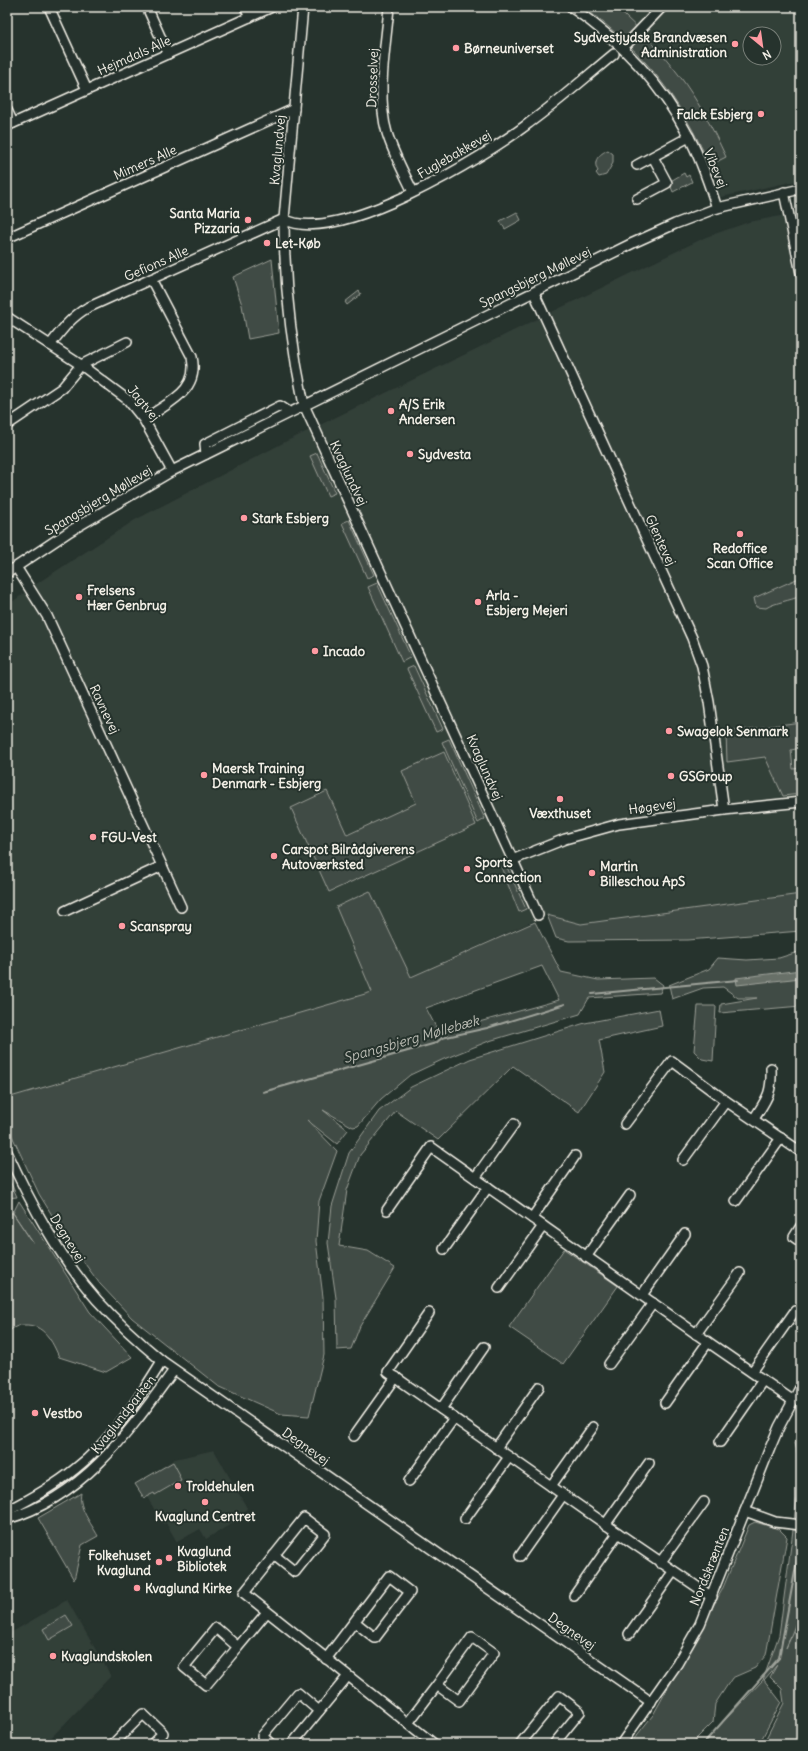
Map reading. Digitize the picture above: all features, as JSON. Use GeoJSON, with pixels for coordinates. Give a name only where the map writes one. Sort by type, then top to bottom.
{"type":"FeatureCollection","features":[{"type":"Feature","properties":{"kind":"street"},"geometry":{"type":"LineString","coordinates":[[49,7],[87,90]]}},
{"type":"Feature","properties":{"kind":"street"},"geometry":{"type":"LineString","coordinates":[[147,7],[168,54]]}},
{"type":"Feature","properties":{"kind":"street"},"geometry":{"type":"LineString","coordinates":[[245,7],[250,17]]}},
{"type":"Feature","properties":{"kind":"street","name":"Hejmdals Alle"},"geometry":{"type":"LineString","coordinates":[[10,125],[272,7]]}},
{"type":"Feature","properties":{"kind":"street","name":"Kvaglundvej"},"geometry":{"type":"LineString","coordinates":[[303,7],[284,219],[284,252],[295,362],[304,405],[538,915]]}},
{"type":"Feature","properties":{"kind":"street","name":"Drosselvej"},"geometry":{"type":"LineString","coordinates":[[389,7],[382,100],[384,120],[392,148],[413,192]]}},
{"type":"Feature","properties":{"kind":"street","name":"Vibevej"},"geometry":{"type":"LineString","coordinates":[[571,7],[594,23],[624,48],[661,91],[689,137],[718,208]]}},
{"type":"Feature","properties":{"kind":"street"},"geometry":{"type":"LineString","coordinates":[[624,48],[662,7]]}},
{"type":"Feature","properties":{"kind":"street","name":"Fuglebakkevej"},"geometry":{"type":"LineString","coordinates":[[284,219],[292,224],[325,224],[354,216],[413,192],[459,168],[529,123],[614,54]]}},
{"type":"Feature","properties":{"kind":"street","name":"Mimers Alle"},"geometry":{"type":"LineString","coordinates":[[7,238],[294,109]]}},
{"type":"Feature","properties":{"kind":"street"},"geometry":{"type":"LineString","coordinates":[[7,110],[10,125]]}},
{"type":"Feature","properties":{"kind":"street","name":"Vibevej"},"geometry":{"type":"LineString","coordinates":[[637,165],[689,137]]}},
{"type":"Feature","properties":{"kind":"street"},"geometry":{"type":"LineString","coordinates":[[637,199],[667,183],[653,156]]}},
{"type":"Feature","properties":{"kind":"street","name":"Spangsbjerg Møllevej"},"geometry":{"type":"LineString","coordinates":[[7,573],[102,511],[172,471],[206,454],[204,444],[280,406],[289,412],[534,293],[633,243],[675,224],[718,208],[801,189]]}},
{"type":"Feature","properties":{"kind":"street"},"geometry":{"type":"LineString","coordinates":[[784,192],[801,273]]}},
{"type":"Feature","properties":{"kind":"street","name":"Gefions Alle"},"geometry":{"type":"LineString","coordinates":[[50,345],[68,322],[77,314],[284,219]]}},
{"type":"Feature","properties":{"kind":"street"},"geometry":{"type":"LineString","coordinates":[[151,279],[192,357],[194,370],[186,390],[151,415]]}},
{"type":"Feature","properties":{"kind":"street","name":"Glentevej"},"geometry":{"type":"LineString","coordinates":[[534,293],[692,638],[702,666],[709,702],[724,810]]}},
{"type":"Feature","properties":{"kind":"street","name":"Jagtvej"},"geometry":{"type":"LineString","coordinates":[[7,317],[81,365],[128,400],[144,420],[172,471]]}},
{"type":"Feature","properties":{"kind":"street"},"geometry":{"type":"LineString","coordinates":[[8,423],[62,388],[81,365],[127,342]]}},
{"type":"Feature","properties":{"kind":"street","name":"Ravnevej"},"geometry":{"type":"LineString","coordinates":[[16,567],[47,616],[181,906]]}},
{"type":"Feature","properties":{"kind":"street","name":"Høgevej"},"geometry":{"type":"LineString","coordinates":[[512,860],[565,839],[619,824],[724,810],[801,802]]}},
{"type":"Feature","properties":{"kind":"street"},"geometry":{"type":"LineString","coordinates":[[65,911],[162,866]]}},
{"type":"Feature","properties":{"kind":"street"},"geometry":{"type":"LineString","coordinates":[[625,1124],[672,1062],[801,1152]]}},
{"type":"Feature","properties":{"kind":"street"},"geometry":{"type":"LineString","coordinates":[[754,1119],[769,1097],[772,1085],[771,1068]]}},
{"type":"Feature","properties":{"kind":"street"},"geometry":{"type":"LineString","coordinates":[[683,1160],[726,1101]]}},
{"type":"Feature","properties":{"kind":"street"},"geometry":{"type":"LineString","coordinates":[[475,1178],[514,1124]]}},
{"type":"Feature","properties":{"kind":"street"},"geometry":{"type":"LineString","coordinates":[[736,1201],[781,1138]]}},
{"type":"Feature","properties":{"kind":"street"},"geometry":{"type":"LineString","coordinates":[[387,1210],[432,1147],[586,1257],[792,1400]]}},
{"type":"Feature","properties":{"kind":"street","name":"Degnevej"},"geometry":{"type":"LineString","coordinates":[[7,1152],[28,1197],[48,1232],[77,1275],[97,1300],[124,1328],[162,1361],[651,1702]]}},
{"type":"Feature","properties":{"kind":"street"},"geometry":{"type":"LineString","coordinates":[[532,1218],[575,1156]]}},
{"type":"Feature","properties":{"kind":"street"},"geometry":{"type":"LineString","coordinates":[[444,1249],[488,1187]]}},
{"type":"Feature","properties":{"kind":"street"},"geometry":{"type":"LineString","coordinates":[[586,1257],[630,1195]]}},
{"type":"Feature","properties":{"kind":"street"},"geometry":{"type":"LineString","coordinates":[[499,1288],[543,1226]]}},
{"type":"Feature","properties":{"kind":"street"},"geometry":{"type":"LineString","coordinates":[[801,1226],[794,1237],[801,1242]]}},
{"type":"Feature","properties":{"kind":"street"},"geometry":{"type":"LineString","coordinates":[[642,1295],[685,1234]]}},
{"type":"Feature","properties":{"kind":"street"},"geometry":{"type":"LineString","coordinates":[[696,1334],[740,1273]]}},
{"type":"Feature","properties":{"kind":"street"},"geometry":{"type":"LineString","coordinates":[[609,1364],[653,1303]]}},
{"type":"Feature","properties":{"kind":"street"},"geometry":{"type":"LineString","coordinates":[[752,1372],[795,1311]]}},
{"type":"Feature","properties":{"kind":"street"},"geometry":{"type":"LineString","coordinates":[[429,1313],[388,1372],[605,1525],[712,1597]]}},
{"type":"Feature","properties":{"kind":"street"},"geometry":{"type":"LineString","coordinates":[[665,1403],[708,1342]]}},
{"type":"Feature","properties":{"kind":"street"},"geometry":{"type":"LineString","coordinates":[[441,1409],[484,1347]]}},
{"type":"Feature","properties":{"kind":"street","name":"Kvaglundparken"},"geometry":{"type":"LineString","coordinates":[[7,1511],[53,1486],[76,1469],[93,1453],[124,1416],[162,1361]]}},
{"type":"Feature","properties":{"kind":"street","name":"Kvaglundparken"},"geometry":{"type":"LineString","coordinates":[[7,1519],[24,1514],[62,1494],[91,1472],[129,1431],[174,1370]]}},
{"type":"Feature","properties":{"kind":"street"},"geometry":{"type":"LineString","coordinates":[[354,1436],[396,1377]]}},
{"type":"Feature","properties":{"kind":"street"},"geometry":{"type":"LineString","coordinates":[[720,1442],[763,1380]]}},
{"type":"Feature","properties":{"kind":"street","name":"Nordskrænten"},"geometry":{"type":"LineString","coordinates":[[621,1744],[685,1651],[712,1597],[770,1448],[792,1400],[801,1386]]}},
{"type":"Feature","properties":{"kind":"street"},"geometry":{"type":"LineString","coordinates":[[496,1448],[539,1387]]}},
{"type":"Feature","properties":{"kind":"street"},"geometry":{"type":"LineString","coordinates":[[409,1481],[454,1418]]}},
{"type":"Feature","properties":{"kind":"street"},"geometry":{"type":"LineString","coordinates":[[551,1486],[593,1427]]}},
{"type":"Feature","properties":{"kind":"street"},"geometry":{"type":"LineString","coordinates":[[465,1519],[509,1457]]}},
{"type":"Feature","properties":{"kind":"street"},"geometry":{"type":"LineString","coordinates":[[605,1525],[649,1463]]}},
{"type":"Feature","properties":{"kind":"street"},"geometry":{"type":"LineString","coordinates":[[520,1556],[563,1495]]}},
{"type":"Feature","properties":{"kind":"street"},"geometry":{"type":"LineString","coordinates":[[660,1563],[704,1502]]}},
{"type":"Feature","properties":{"kind":"street"},"geometry":{"type":"LineString","coordinates":[[745,1511],[775,1522],[801,1525]]}},
{"type":"Feature","properties":{"kind":"street"},"geometry":{"type":"LineString","coordinates":[[274,1556],[295,1572],[325,1534],[304,1518],[244,1593],[408,1723],[429,1742]]}},
{"type":"Feature","properties":{"kind":"street"},"geometry":{"type":"LineString","coordinates":[[574,1596],[618,1534]]}},
{"type":"Feature","properties":{"kind":"street"},"geometry":{"type":"LineString","coordinates":[[630,1634],[673,1572]]}},
{"type":"Feature","properties":{"kind":"street"},"geometry":{"type":"LineString","coordinates":[[326,1659],[389,1576],[410,1592],[376,1638],[355,1622]]}},
{"type":"Feature","properties":{"kind":"street"},"geometry":{"type":"LineString","coordinates":[[238,1646],[216,1628],[184,1667],[206,1685],[267,1612]]}},
{"type":"Feature","properties":{"kind":"street"},"geometry":{"type":"LineString","coordinates":[[408,1723],[472,1636],[494,1653],[459,1701],[437,1684]]}},
{"type":"Feature","properties":{"kind":"street"},"geometry":{"type":"LineString","coordinates":[[292,1744],[348,1676]]}},
{"type":"Feature","properties":{"kind":"street"},"geometry":{"type":"LineString","coordinates":[[271,1744],[262,1736],[298,1693],[319,1711]]}},
{"type":"Feature","properties":{"kind":"street"},"geometry":{"type":"LineString","coordinates":[[520,1744],[559,1696],[580,1712],[554,1744]]}},
{"type":"Feature","properties":{"kind":"street"},"geometry":{"type":"LineString","coordinates":[[113,1744],[142,1714],[163,1733],[152,1744]]}},
{"type":"Feature","properties":{"kind":"shaded area"},"geometry":{"type":"Polygon","coordinates":[[[583,7],[615,7],[634,24],[666,58],[692,93],[726,157],[710,165],[686,118],[658,77],[642,58],[624,41],[583,7]]]}},
{"type":"Feature","properties":{"kind":"shaded area"},"geometry":{"type":"Polygon","coordinates":[[[615,7],[801,7],[801,180],[721,197],[710,165],[725,157],[710,123],[691,91],[669,61],[644,33],[615,7]]]}},
{"type":"Feature","properties":{"kind":"shaded area"},"geometry":{"type":"Polygon","coordinates":[[[608,150],[613,154],[613,163],[606,175],[599,177],[596,173],[598,171],[596,167],[597,158],[608,150]]]}},
{"type":"Feature","properties":{"kind":"shaded area"},"geometry":{"type":"Polygon","coordinates":[[[684,173],[686,177],[689,175],[692,182],[673,192],[669,182],[684,173]]]}},
{"type":"Feature","properties":{"kind":"shaded area"},"geometry":{"type":"Polygon","coordinates":[[[517,212],[521,220],[505,229],[500,221],[517,212]]]}},
{"type":"Feature","properties":{"kind":"shaded area"},"geometry":{"type":"Polygon","coordinates":[[[801,212],[801,894],[581,924],[547,915],[411,977],[370,892],[336,907],[373,992],[12,1097],[7,1087],[7,606],[36,584],[135,520],[287,441],[706,237],[749,222],[801,212]]]}},
{"type":"Feature","properties":{"kind":"shaded area"},"geometry":{"type":"Polygon","coordinates":[[[272,259],[279,333],[248,339],[242,305],[233,277],[272,259]]]}},
{"type":"Feature","properties":{"kind":"shaded area"},"geometry":{"type":"Polygon","coordinates":[[[359,291],[361,294],[347,305],[345,302],[359,291]]]}},
{"type":"Feature","properties":{"kind":"shaded area"},"geometry":{"type":"Polygon","coordinates":[[[317,453],[335,493],[328,496],[310,456],[317,453]]]}},
{"type":"Feature","properties":{"kind":"shaded area"},"geometry":{"type":"Polygon","coordinates":[[[349,520],[374,575],[367,578],[342,523],[349,520]]]}},
{"type":"Feature","properties":{"kind":"shaded area"},"geometry":{"type":"Polygon","coordinates":[[[801,577],[801,596],[766,608],[756,607],[754,598],[801,577]]]}},
{"type":"Feature","properties":{"kind":"shaded area"},"geometry":{"type":"Polygon","coordinates":[[[377,583],[411,657],[402,662],[368,587],[377,583]]]}},
{"type":"Feature","properties":{"kind":"shaded area"},"geometry":{"type":"Polygon","coordinates":[[[414,666],[443,729],[436,732],[407,669],[414,666]]]}},
{"type":"Feature","properties":{"kind":"shaded area"},"geometry":{"type":"Polygon","coordinates":[[[801,722],[801,748],[791,750],[793,769],[801,768],[801,794],[783,796],[765,757],[727,762],[726,732],[801,722]]]}},
{"type":"Feature","properties":{"kind":"shaded area"},"geometry":{"type":"Polygon","coordinates":[[[449,739],[485,819],[478,823],[442,742],[449,739]]]}},
{"type":"Feature","properties":{"kind":"shaded area"},"geometry":{"type":"Polygon","coordinates":[[[444,752],[476,825],[329,892],[291,808],[327,791],[347,835],[416,803],[402,771],[444,752]]]}},
{"type":"Feature","properties":{"kind":"shaded area"},"geometry":{"type":"Polygon","coordinates":[[[506,865],[526,909],[519,912],[501,867],[506,865]]]}},
{"type":"Feature","properties":{"kind":"shaded area"},"geometry":{"type":"Polygon","coordinates":[[[370,891],[411,977],[535,922],[561,972],[598,980],[654,978],[663,985],[660,993],[589,998],[580,1014],[489,1041],[444,1059],[410,1075],[381,1099],[358,1126],[353,1127],[323,1110],[348,1130],[337,1144],[307,1120],[337,1151],[319,1201],[316,1241],[323,1297],[324,1355],[309,1416],[281,1414],[218,1386],[132,1318],[100,1284],[68,1241],[39,1194],[7,1125],[7,1098],[372,992],[336,907],[370,891]],[[542,966],[426,1008],[439,1033],[559,1000],[542,966]]]}},
{"type":"Feature","properties":{"kind":"shaded area"},"geometry":{"type":"Polygon","coordinates":[[[801,894],[801,931],[687,940],[569,941],[556,938],[547,915],[581,924],[801,894]]]}},
{"type":"Feature","properties":{"kind":"shaded area"},"geometry":{"type":"Polygon","coordinates":[[[801,951],[801,991],[799,992],[801,992],[801,1006],[720,1013],[721,1004],[757,998],[738,998],[723,987],[703,988],[672,999],[669,985],[709,969],[718,958],[747,960],[779,958],[801,951]]]}},
{"type":"Feature","properties":{"kind":"shaded area"},"geometry":{"type":"Polygon","coordinates":[[[801,970],[801,978],[737,985],[736,978],[801,970]]]}},
{"type":"Feature","properties":{"kind":"shaded area"},"geometry":{"type":"Polygon","coordinates":[[[698,1006],[716,1006],[713,1061],[702,1059],[694,1051],[698,1006]]]}},
{"type":"Feature","properties":{"kind":"shaded area"},"geometry":{"type":"Polygon","coordinates":[[[659,1009],[662,1026],[599,1040],[605,1072],[579,1112],[513,1066],[438,1140],[396,1111],[360,1155],[347,1190],[339,1246],[368,1251],[395,1268],[360,1326],[351,1349],[337,1350],[336,1298],[328,1243],[332,1206],[349,1153],[379,1111],[411,1087],[470,1059],[585,1023],[659,1009]]]}},
{"type":"Feature","properties":{"kind":"shaded area"},"geometry":{"type":"Polygon","coordinates":[[[7,1174],[17,1197],[7,1198],[7,1174]]]}},
{"type":"Feature","properties":{"kind":"shaded area"},"geometry":{"type":"Polygon","coordinates":[[[19,1201],[90,1312],[132,1357],[106,1372],[59,1357],[50,1340],[42,1330],[37,1327],[24,1325],[13,1328],[7,1333],[7,1213],[13,1213],[19,1201]]]}},
{"type":"Feature","properties":{"kind":"shaded area"},"geometry":{"type":"Polygon","coordinates":[[[564,1249],[618,1286],[563,1364],[509,1327],[564,1249]]]}},
{"type":"Feature","properties":{"kind":"shaded area"},"geometry":{"type":"Polygon","coordinates":[[[7,1374],[13,1392],[7,1395],[7,1374]]]}},
{"type":"Feature","properties":{"kind":"shaded area"},"geometry":{"type":"Polygon","coordinates":[[[801,1427],[801,1522],[794,1522],[800,1465],[795,1443],[801,1427]]]}},
{"type":"Feature","properties":{"kind":"shaded area"},"geometry":{"type":"Polygon","coordinates":[[[214,1450],[247,1508],[241,1518],[206,1539],[200,1529],[177,1542],[166,1523],[163,1524],[138,1482],[175,1459],[214,1450]]]}},
{"type":"Feature","properties":{"kind":"shaded area"},"geometry":{"type":"Polygon","coordinates":[[[173,1462],[181,1480],[155,1495],[154,1493],[144,1498],[135,1484],[173,1462]]]}},
{"type":"Feature","properties":{"kind":"shaded area"},"geometry":{"type":"Polygon","coordinates":[[[81,1493],[81,1504],[83,1510],[98,1536],[82,1545],[74,1580],[38,1518],[81,1493]]]}},
{"type":"Feature","properties":{"kind":"shaded area"},"geometry":{"type":"Polygon","coordinates":[[[755,1522],[779,1529],[787,1537],[766,1655],[755,1668],[732,1678],[715,1704],[713,1722],[691,1744],[630,1744],[653,1715],[722,1590],[749,1525],[755,1522]]]}},
{"type":"Feature","properties":{"kind":"shaded area"},"geometry":{"type":"Polygon","coordinates":[[[793,1530],[801,1531],[801,1604],[786,1648],[801,1616],[801,1744],[763,1744],[784,1703],[782,1689],[770,1677],[777,1665],[764,1680],[781,1702],[759,1744],[707,1744],[704,1742],[763,1680],[779,1635],[793,1530]]]}},
{"type":"Feature","properties":{"kind":"shaded area","name":"Kvaglundskolen"},"geometry":{"type":"Polygon","coordinates":[[[67,1600],[111,1676],[45,1744],[7,1744],[7,1635],[67,1600]]]}},
{"type":"Feature","properties":{"kind":"shaded area"},"geometry":{"type":"Polygon","coordinates":[[[66,1615],[73,1626],[49,1640],[43,1629],[66,1615]]]}},
{"type":"Feature","properties":{"kind":"waterway","name":"Spangsbjerg Møllebæk"},"geometry":{"type":"LineString","coordinates":[[592,994],[738,980]]}},
{"type":"Feature","properties":{"kind":"waterway","name":"Spangsbjerg Møllebæk"},"geometry":{"type":"LineString","coordinates":[[263,1092],[436,1043],[442,1038],[487,1028],[565,1004]]}},
{"type":"Feature","properties":{"kind":"waterway"},"geometry":{"type":"LineString","coordinates":[[703,1744],[779,1658],[801,1539]]}},
{"type":"Feature","properties":{"kind":"place","name":"Sydvestjydsk Brandvæsen Administration"},"geometry":{"type":"Point","coordinates":[735,44]}},
{"type":"Feature","properties":{"kind":"place","name":"Børneuniverset"},"geometry":{"type":"Point","coordinates":[456,48]}},
{"type":"Feature","properties":{"kind":"place","name":"Falck Esbjerg"},"geometry":{"type":"Point","coordinates":[761,114]}},
{"type":"Feature","properties":{"kind":"place","name":"Santa Maria Pizzaria"},"geometry":{"type":"Point","coordinates":[248,220]}},
{"type":"Feature","properties":{"kind":"place","name":"Let-Køb"},"geometry":{"type":"Point","coordinates":[267,243]}},
{"type":"Feature","properties":{"kind":"place","name":"A/S Erik Andersen"},"geometry":{"type":"Point","coordinates":[391,411]}},
{"type":"Feature","properties":{"kind":"place","name":"Sydvesta"},"geometry":{"type":"Point","coordinates":[410,454]}},
{"type":"Feature","properties":{"kind":"place","name":"Stark Esbjerg"},"geometry":{"type":"Point","coordinates":[244,518]}},
{"type":"Feature","properties":{"kind":"place","name":"Redoffice Scan Office"},"geometry":{"type":"Point","coordinates":[740,534]}},
{"type":"Feature","properties":{"kind":"place","name":"Frelsens Hær Genbrug"},"geometry":{"type":"Point","coordinates":[79,597]}},
{"type":"Feature","properties":{"kind":"place","name":"Arla - Esbjerg Mejeri"},"geometry":{"type":"Point","coordinates":[478,602]}},
{"type":"Feature","properties":{"kind":"place","name":"Incado"},"geometry":{"type":"Point","coordinates":[315,651]}},
{"type":"Feature","properties":{"kind":"place","name":"Swagelok Senmark"},"geometry":{"type":"Point","coordinates":[669,731]}},
{"type":"Feature","properties":{"kind":"place","name":"Maersk Training Denmark - Esbjerg"},"geometry":{"type":"Point","coordinates":[204,775]}},
{"type":"Feature","properties":{"kind":"place","name":"GSGroup"},"geometry":{"type":"Point","coordinates":[671,776]}},
{"type":"Feature","properties":{"kind":"place","name":"Væxthuset"},"geometry":{"type":"Point","coordinates":[560,799]}},
{"type":"Feature","properties":{"kind":"place","name":"FGU-Vest"},"geometry":{"type":"Point","coordinates":[93,837]}},
{"type":"Feature","properties":{"kind":"place","name":"Carspot Bilrådgiverens Autoværksted"},"geometry":{"type":"Point","coordinates":[274,856]}},
{"type":"Feature","properties":{"kind":"place","name":"Sports Connection"},"geometry":{"type":"Point","coordinates":[467,869]}},
{"type":"Feature","properties":{"kind":"place","name":"Martin Billeschou ApS"},"geometry":{"type":"Point","coordinates":[592,873]}},
{"type":"Feature","properties":{"kind":"place","name":"Scanspray"},"geometry":{"type":"Point","coordinates":[122,926]}},
{"type":"Feature","properties":{"kind":"place","name":"Vestbo"},"geometry":{"type":"Point","coordinates":[35,1413]}},
{"type":"Feature","properties":{"kind":"place","name":"Troldehulen"},"geometry":{"type":"Point","coordinates":[178,1486]}},
{"type":"Feature","properties":{"kind":"place","name":"Kvaglund Centret"},"geometry":{"type":"Point","coordinates":[205,1502]}},
{"type":"Feature","properties":{"kind":"place","name":"Kvaglund Bibliotek"},"geometry":{"type":"Point","coordinates":[169,1558]}},
{"type":"Feature","properties":{"kind":"place","name":"Folkehuset Kvaglund"},"geometry":{"type":"Point","coordinates":[159,1562]}},
{"type":"Feature","properties":{"kind":"place","name":"Kvaglund Kirke"},"geometry":{"type":"Point","coordinates":[137,1588]}},
{"type":"Feature","properties":{"kind":"place","name":"Kvaglundskolen"},"geometry":{"type":"Point","coordinates":[53,1656]}}]}
